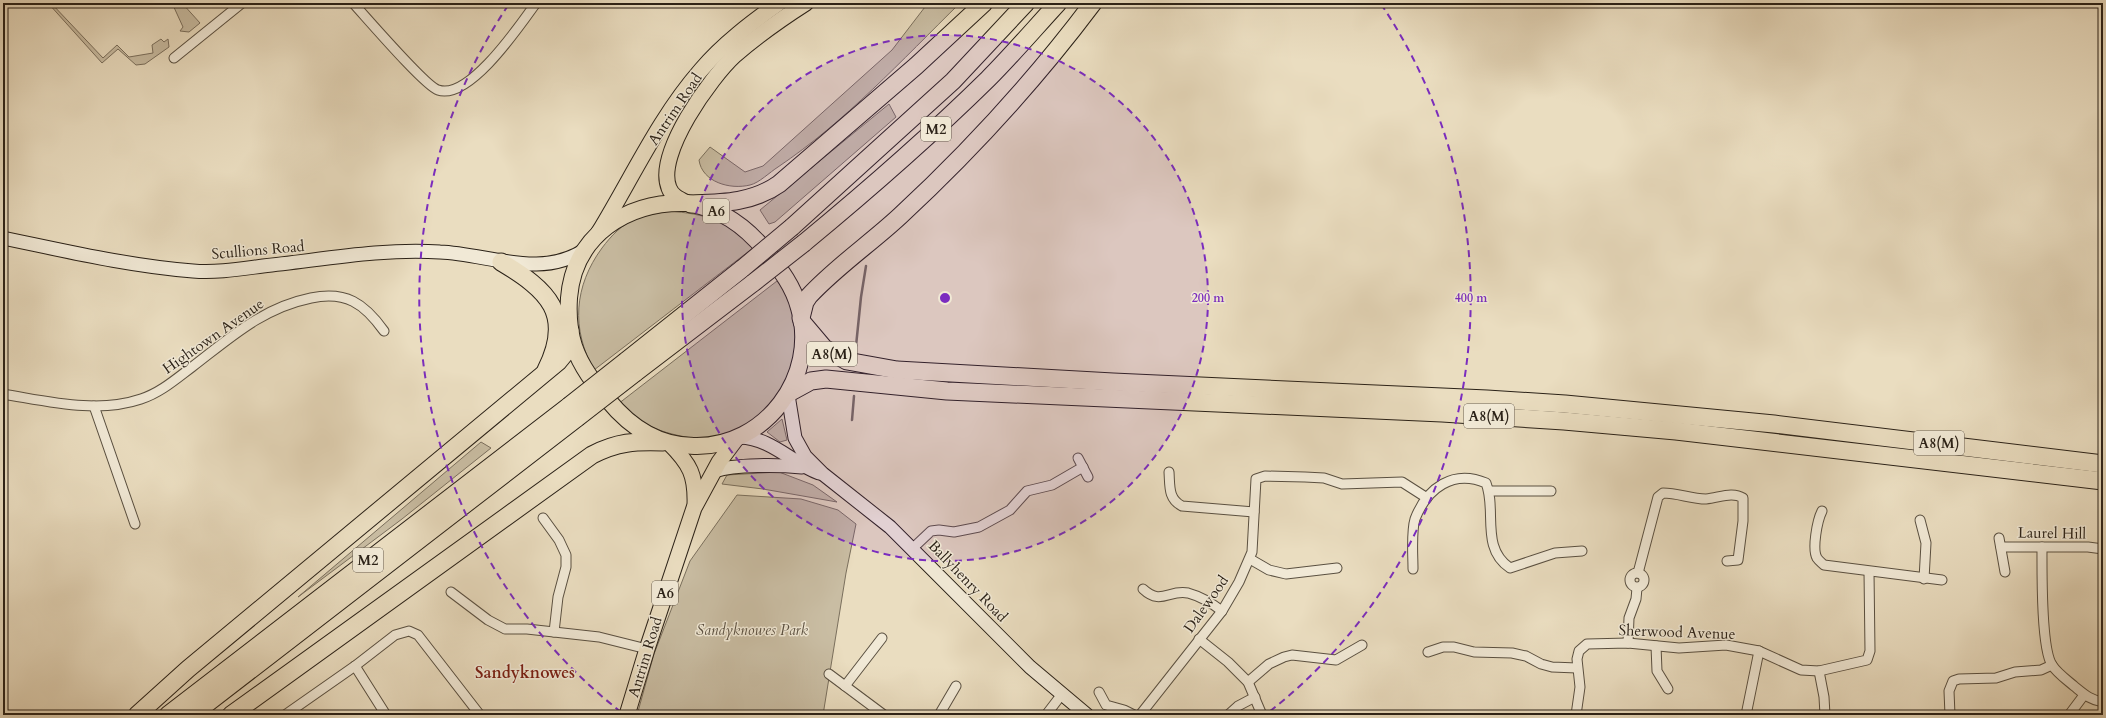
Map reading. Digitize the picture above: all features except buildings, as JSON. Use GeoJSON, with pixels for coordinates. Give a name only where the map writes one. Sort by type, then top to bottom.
{"type":"FeatureCollection","features":[{"type":"Feature","properties":{"kind":"highway"},"geometry":{"type":"LineString","coordinates":[[689,203],[744,200],[774,188],[910,71],[984,3]]}},
{"type":"Feature","properties":{"kind":"highway","name":"M2"},"geometry":{"type":"LineString","coordinates":[[631,367],[743,268],[792,227],[953,81],[1026,3]]}},
{"type":"Feature","properties":{"kind":"highway","name":"M2"},"geometry":{"type":"LineString","coordinates":[[192,715],[631,367],[754,283],[804,243],[866,192],[923,141],[989,78],[1058,3]]}},
{"type":"Feature","properties":{"kind":"highway"},"geometry":{"type":"LineString","coordinates":[[802,320],[805,302],[812,292],[900,216],[961,156],[1004,111],[1093,3]]}},
{"type":"Feature","properties":{"kind":"highway","name":"A6"},"geometry":{"type":"LineString","coordinates":[[689,203],[720,213],[749,232],[784,274],[794,294],[802,320],[801,359],[789,394],[761,425],[739,438],[708,446],[694,446],[666,442],[638,430],[627,421],[599,389],[579,359],[570,328],[569,305],[572,276],[577,262],[597,236],[614,222],[634,210],[659,204],[689,203]]}},
{"type":"Feature","properties":{"kind":"highway"},"geometry":{"type":"LineString","coordinates":[[509,263],[538,286],[552,304],[556,315],[556,343],[544,374]]}},
{"type":"Feature","properties":{"kind":"highway","name":"A8(M)"},"geometry":{"type":"LineString","coordinates":[[802,320],[824,348],[847,361],[897,370],[1113,382],[1479,398],[1565,404],[1774,424],[2103,464]]}},
{"type":"Feature","properties":{"kind":"highway"},"geometry":{"type":"LineString","coordinates":[[137,715],[188,669],[562,358],[567,351],[570,328]]}},
{"type":"Feature","properties":{"kind":"highway","name":"A8(M)"},"geometry":{"type":"LineString","coordinates":[[789,394],[811,381],[826,379],[947,391],[1509,417],[1684,432],[2103,481]]}},
{"type":"Feature","properties":{"kind":"highway","name":"M2"},"geometry":{"type":"LineString","coordinates":[[168,715],[573,412]]}},
{"type":"Feature","properties":{"kind":"highway"},"geometry":{"type":"LineString","coordinates":[[231,715],[592,455],[606,448],[628,442],[666,442]]}},
{"type":"Feature","properties":{"kind":"main road","name":"Antrim Road"},"geometry":{"type":"LineString","coordinates":[[597,236],[660,127],[700,70],[746,27],[779,3]]}},
{"type":"Feature","properties":{"kind":"main road","name":"Antrim Road"},"geometry":{"type":"LineString","coordinates":[[689,203],[674,195],[669,188],[667,173],[677,139],[693,107],[718,73],[734,56],[767,30],[806,3]]}},
{"type":"Feature","properties":{"kind":"main road","name":"Scullions Road"},"geometry":{"type":"LineString","coordinates":[[3,238],[120,262],[195,271],[237,269],[391,252],[417,251],[463,254],[509,263],[559,263],[586,249]]}},
{"type":"Feature","properties":{"kind":"main road","name":"Scullions Road"},"geometry":{"type":"LineString","coordinates":[[509,263],[538,279],[555,299],[570,328]]}},
{"type":"Feature","properties":{"kind":"main road","name":"Ballyhenry Road"},"geometry":{"type":"LineString","coordinates":[[789,394],[795,438],[805,456],[822,474],[890,527],[913,548],[1006,644],[1087,715]]}},
{"type":"Feature","properties":{"kind":"main road","name":"Antrim Road"},"geometry":{"type":"LineString","coordinates":[[627,715],[646,649],[694,508],[715,471],[739,438]]}},
{"type":"Feature","properties":{"kind":"main road","name":"Ballyhenry Road"},"geometry":{"type":"LineString","coordinates":[[739,438],[762,441],[804,467],[822,474]]}},
{"type":"Feature","properties":{"kind":"main road","name":"Antrim Road"},"geometry":{"type":"LineString","coordinates":[[666,442],[686,462],[691,471],[695,485],[694,508]]}},
{"type":"Feature","properties":{"kind":"main road"},"geometry":{"type":"LineString","coordinates":[[715,471],[722,469],[751,467],[804,467]]}},
{"type":"Feature","properties":{"kind":"street"},"geometry":{"type":"LineString","coordinates":[[174,58],[242,3]]}},
{"type":"Feature","properties":{"kind":"street"},"geometry":{"type":"LineString","coordinates":[[353,3],[437,90],[447,91],[462,87],[487,64],[506,44],[536,3]]}},
{"type":"Feature","properties":{"kind":"street","name":"Hightown Avenue"},"geometry":{"type":"LineString","coordinates":[[3,394],[94,406],[128,403],[156,392],[265,313],[296,301],[335,296],[351,299],[367,310],[384,331]]}},
{"type":"Feature","properties":{"kind":"street"},"geometry":{"type":"LineString","coordinates":[[94,406],[135,524]]}},
{"type":"Feature","properties":{"kind":"street"},"geometry":{"type":"LineString","coordinates":[[1078,458],[1088,477]]}},
{"type":"Feature","properties":{"kind":"street"},"geometry":{"type":"LineString","coordinates":[[913,548],[932,531],[938,530],[954,532],[979,527],[1010,510],[1027,491],[1052,485],[1083,467]]}},
{"type":"Feature","properties":{"kind":"street"},"geometry":{"type":"LineString","coordinates":[[1169,472],[1170,495],[1174,502],[1182,506],[1254,512]]}},
{"type":"Feature","properties":{"kind":"street","name":"Dalewood"},"geometry":{"type":"LineString","coordinates":[[1140,715],[1222,611],[1239,582],[1250,559],[1256,479],[1265,476],[1324,478],[1342,484],[1402,482],[1427,498]]}},
{"type":"Feature","properties":{"kind":"street"},"geometry":{"type":"LineString","coordinates":[[1414,569],[1415,520],[1427,498],[1443,482],[1454,478],[1468,478],[1486,483],[1489,491],[1489,516],[1495,552],[1510,568],[1556,553],[1582,551]]}},
{"type":"Feature","properties":{"kind":"street"},"geometry":{"type":"LineString","coordinates":[[1489,491],[1551,490]]}},
{"type":"Feature","properties":{"kind":"street"},"geometry":{"type":"LineString","coordinates":[[1628,643],[1629,618],[1636,599],[1637,588],[1634,587],[1630,581],[1632,575],[1638,573],[1658,497],[1663,493],[1674,493],[1694,499],[1709,499],[1728,495],[1739,495],[1743,498],[1743,521],[1738,560],[1727,561]]}},
{"type":"Feature","properties":{"kind":"street"},"geometry":{"type":"LineString","coordinates":[[1822,511],[1817,525],[1817,558],[1824,566],[1942,580]]}},
{"type":"Feature","properties":{"kind":"street"},"geometry":{"type":"LineString","coordinates":[[543,518],[559,540],[566,555],[566,567],[558,597],[554,632]]}},
{"type":"Feature","properties":{"kind":"street"},"geometry":{"type":"LineString","coordinates":[[1920,520],[1926,543],[1924,579]]}},
{"type":"Feature","properties":{"kind":"street"},"geometry":{"type":"LineString","coordinates":[[1999,538],[2004,572]]}},
{"type":"Feature","properties":{"kind":"street"},"geometry":{"type":"LineString","coordinates":[[2042,546],[2045,632],[2048,657],[2052,665],[2084,695],[2091,699],[2103,702]]}},
{"type":"Feature","properties":{"kind":"street","name":"Laurel Hill"},"geometry":{"type":"LineString","coordinates":[[2001,547],[2042,546],[2103,549]]}},
{"type":"Feature","properties":{"kind":"street"},"geometry":{"type":"LineString","coordinates":[[1250,559],[1269,570],[1286,574],[1337,568]]}},
{"type":"Feature","properties":{"kind":"street","name":"Sherwood Avenue"},"geometry":{"type":"LineString","coordinates":[[1576,715],[1580,687],[1577,668],[1579,651],[1587,644],[1628,643],[1679,648],[1726,645],[1758,651],[1801,670],[1819,671],[1867,660],[1870,651],[1869,572]]}},
{"type":"Feature","properties":{"kind":"street"},"geometry":{"type":"LineString","coordinates":[[1143,589],[1150,595],[1158,598],[1187,593],[1222,611]]}},
{"type":"Feature","properties":{"kind":"street"},"geometry":{"type":"LineString","coordinates":[[451,592],[488,620],[505,629],[599,637],[646,649]]}},
{"type":"Feature","properties":{"kind":"street"},"geometry":{"type":"LineString","coordinates":[[285,715],[299,711],[395,635],[409,632],[418,635],[480,715]]}},
{"type":"Feature","properties":{"kind":"street"},"geometry":{"type":"LineString","coordinates":[[845,686],[882,638]]}},
{"type":"Feature","properties":{"kind":"street"},"geometry":{"type":"LineString","coordinates":[[1199,639],[1228,662],[1248,682],[1262,715]]}},
{"type":"Feature","properties":{"kind":"street"},"geometry":{"type":"LineString","coordinates":[[1248,682],[1269,664],[1284,657],[1292,655],[1336,660],[1362,645]]}},
{"type":"Feature","properties":{"kind":"street"},"geometry":{"type":"LineString","coordinates":[[1656,646],[1657,671],[1668,689]]}},
{"type":"Feature","properties":{"kind":"street"},"geometry":{"type":"LineString","coordinates":[[1428,652],[1443,647],[1454,647],[1474,652],[1512,653],[1526,656],[1541,664],[1552,667],[1577,668]]}},
{"type":"Feature","properties":{"kind":"street"},"geometry":{"type":"LineString","coordinates":[[1746,715],[1758,651]]}},
{"type":"Feature","properties":{"kind":"street"},"geometry":{"type":"LineString","coordinates":[[1950,715],[1949,691],[1950,685],[1954,681],[1959,679],[1996,678],[2015,672],[2041,670],[2052,665]]}},
{"type":"Feature","properties":{"kind":"street"},"geometry":{"type":"LineString","coordinates":[[355,666],[386,715]]}},
{"type":"Feature","properties":{"kind":"street"},"geometry":{"type":"LineString","coordinates":[[1819,671],[1824,697],[1825,715]]}},
{"type":"Feature","properties":{"kind":"street"},"geometry":{"type":"LineString","coordinates":[[829,674],[884,715]]}},
{"type":"Feature","properties":{"kind":"street"},"geometry":{"type":"LineString","coordinates":[[939,715],[956,686]]}},
{"type":"Feature","properties":{"kind":"street"},"geometry":{"type":"LineString","coordinates":[[1100,692],[1106,705],[1124,710],[1134,715]]}},
{"type":"Feature","properties":{"kind":"street"},"geometry":{"type":"LineString","coordinates":[[1046,715],[1062,694]]}},
{"type":"Feature","properties":{"kind":"street"},"geometry":{"type":"LineString","coordinates":[[2069,715],[2084,695]]}},
{"type":"Feature","properties":{"kind":"street"},"geometry":{"type":"LineString","coordinates":[[1228,715],[1238,706],[1255,697]]}},
{"type":"Feature","properties":{"kind":"green space"},"geometry":{"type":"Polygon","coordinates":[[[48,3],[51,3],[103,58],[117,45],[129,57],[153,53],[152,45],[161,39],[164,42],[168,39],[169,47],[145,64],[136,65],[118,49],[102,63],[48,3]]]}},
{"type":"Feature","properties":{"kind":"green space"},"geometry":{"type":"Polygon","coordinates":[[[172,3],[182,3],[200,23],[189,32],[180,31],[183,27],[172,3]]]}},
{"type":"Feature","properties":{"kind":"green space"},"geometry":{"type":"Polygon","coordinates":[[[928,3],[960,3],[872,90],[803,149],[761,180],[750,185],[726,185],[718,183],[705,174],[701,168],[699,160],[710,147],[745,172],[763,166],[892,50],[928,3]]]}},
{"type":"Feature","properties":{"kind":"green space"},"geometry":{"type":"Polygon","coordinates":[[[889,104],[896,117],[775,222],[769,224],[760,210],[889,104]]]}},
{"type":"Feature","properties":{"kind":"green space"},"geometry":{"type":"Polygon","coordinates":[[[669,211],[694,214],[716,220],[735,231],[753,248],[594,370],[587,355],[579,323],[581,292],[593,262],[609,239],[626,224],[644,216],[669,211]]]}},
{"type":"Feature","properties":{"kind":"green space"},"geometry":{"type":"Polygon","coordinates":[[[777,281],[788,296],[793,309],[796,337],[795,351],[793,366],[782,392],[768,411],[759,418],[727,433],[705,438],[692,438],[667,433],[651,427],[618,404],[777,281]]]}},
{"type":"Feature","properties":{"kind":"green space"},"geometry":{"type":"Polygon","coordinates":[[[782,419],[787,440],[780,442],[767,432],[782,419]]]}},
{"type":"Feature","properties":{"kind":"green space"},"geometry":{"type":"Polygon","coordinates":[[[481,442],[491,448],[402,519],[298,597],[481,442]]]}},
{"type":"Feature","properties":{"kind":"green space"},"geometry":{"type":"Polygon","coordinates":[[[779,472],[813,485],[837,502],[763,489],[722,484],[727,475],[779,472]]]}},
{"type":"Feature","properties":{"kind":"green space","name":"Sandyknowes Park"},"geometry":{"type":"Polygon","coordinates":[[[737,495],[801,499],[838,510],[856,524],[846,573],[823,715],[637,715],[654,654],[690,561],[737,495]]]}},
{"type":"Feature","properties":{"kind":"waterway"},"geometry":{"type":"LineString","coordinates":[[856,346],[866,266]]}},
{"type":"Feature","properties":{"kind":"waterway"},"geometry":{"type":"LineString","coordinates":[[852,420],[854,396]]}},
{"type":"Feature","properties":{"kind":"district","name":"Sandyknowes"},"geometry":{"type":"Point","coordinates":[525,672]}}]}
